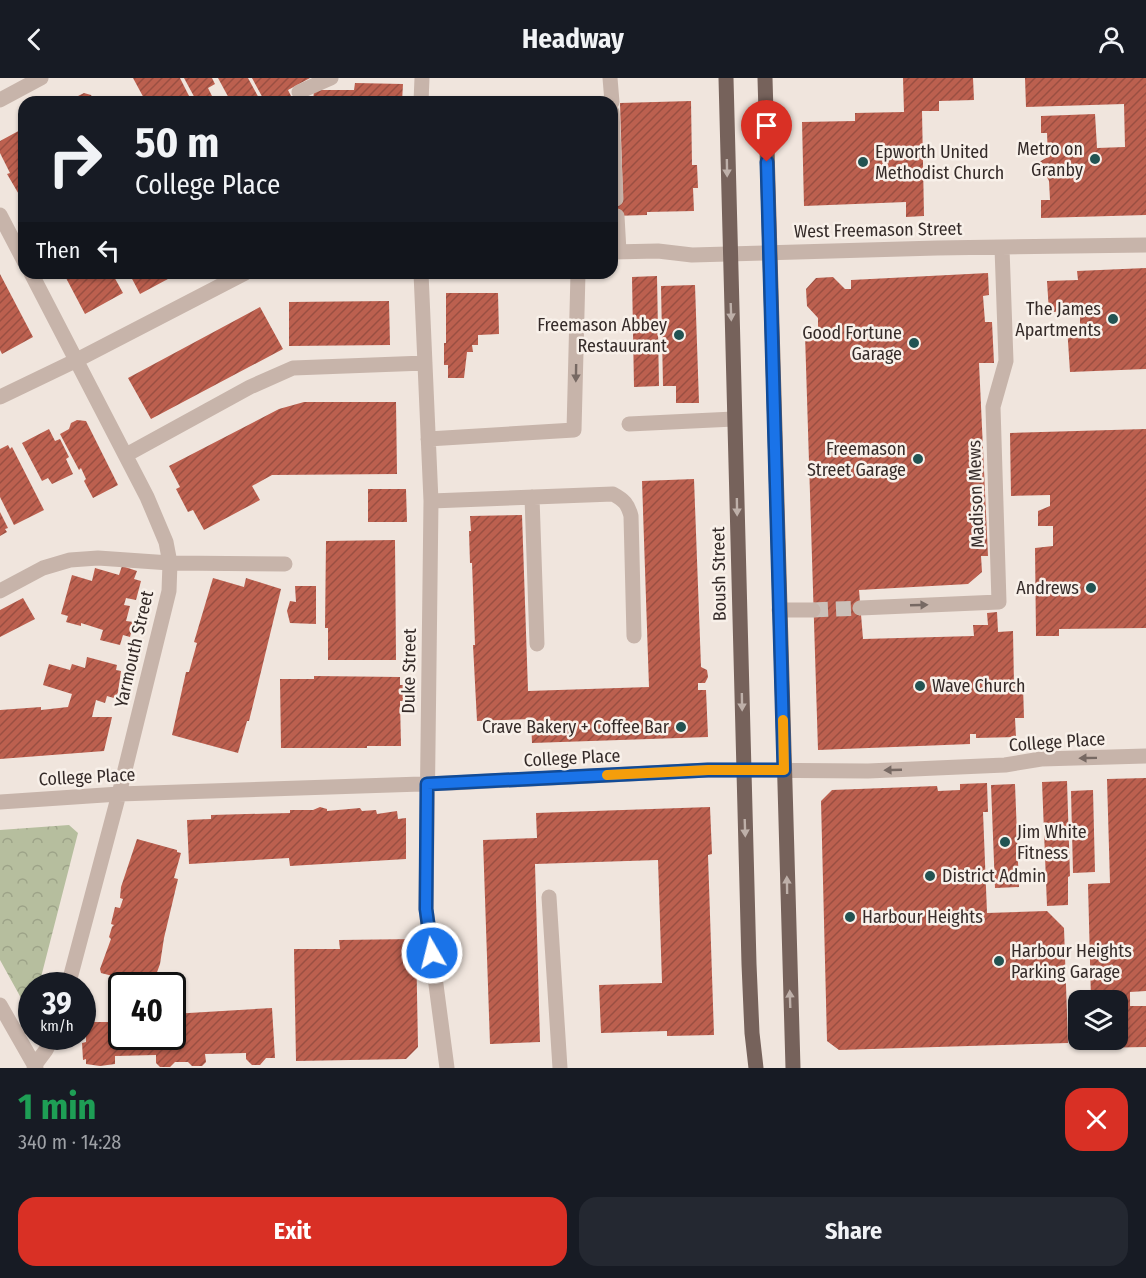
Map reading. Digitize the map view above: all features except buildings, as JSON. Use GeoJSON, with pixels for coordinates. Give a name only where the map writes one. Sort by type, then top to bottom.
{"type":"FeatureCollection","features":[{"type":"Feature","properties":{"kind":"main road","name":"Boush Street"},"geometry":{"type":"LineString","coordinates":[[726,78],[749,975],[756,1068]]}},
{"type":"Feature","properties":{"kind":"main road"},"geometry":{"type":"LineString","coordinates":[[765,78],[793,1068]]}},
{"type":"Feature","properties":{"kind":"street"},"geometry":{"type":"LineString","coordinates":[[0,100],[41,78]]}},
{"type":"Feature","properties":{"kind":"street"},"geometry":{"type":"LineString","coordinates":[[299,92],[331,78]]}},
{"type":"Feature","properties":{"kind":"street"},"geometry":{"type":"LineString","coordinates":[[422,78],[422,96]]}},
{"type":"Feature","properties":{"kind":"street"},"geometry":{"type":"LineString","coordinates":[[610,78],[612,96]]}},
{"type":"Feature","properties":{"kind":"street"},"geometry":{"type":"LineString","coordinates":[[0,215],[18,250]]}},
{"type":"Feature","properties":{"kind":"street","name":"West Freemason Street"},"geometry":{"type":"LineString","coordinates":[[618,252],[658,251],[692,255],[1146,245]]}},
{"type":"Feature","properties":{"kind":"street","name":"Madison Mews"},"geometry":{"type":"LineString","coordinates":[[860,608],[999,602],[993,407],[1006,361],[1002,248]]}},
{"type":"Feature","properties":{"kind":"street","name":"Yarmouth Street"},"geometry":{"type":"LineString","coordinates":[[34,279],[147,496],[166,542],[170,563],[169,591],[72,972]]}},
{"type":"Feature","properties":{"kind":"street"},"geometry":{"type":"LineString","coordinates":[[0,397],[234,279]]}},
{"type":"Feature","properties":{"kind":"street","name":"Duke Street"},"geometry":{"type":"LineString","coordinates":[[422,279],[431,501],[426,909],[447,1068]]}},
{"type":"Feature","properties":{"kind":"street"},"geometry":{"type":"LineString","coordinates":[[428,438],[574,430],[578,279]]}},
{"type":"Feature","properties":{"kind":"street"},"geometry":{"type":"LineString","coordinates":[[126,455],[250,387],[293,368],[425,363]]}},
{"type":"Feature","properties":{"kind":"street"},"geometry":{"type":"LineString","coordinates":[[629,424],[735,419]]}},
{"type":"Feature","properties":{"kind":"street"},"geometry":{"type":"LineString","coordinates":[[431,501],[613,494],[623,499],[629,506],[631,516],[634,636]]}},
{"type":"Feature","properties":{"kind":"street"},"geometry":{"type":"LineString","coordinates":[[532,497],[537,644]]}},
{"type":"Feature","properties":{"kind":"street"},"geometry":{"type":"LineString","coordinates":[[0,591],[43,568],[70,560],[98,558],[170,563],[285,564]]}},
{"type":"Feature","properties":{"kind":"street"},"geometry":{"type":"LineString","coordinates":[[779,610],[813,610]]}},
{"type":"Feature","properties":{"kind":"street","name":"College Place"},"geometry":{"type":"LineString","coordinates":[[0,802],[119,794],[427,784],[743,770],[868,771],[1005,765],[1041,759],[1146,756]]}},
{"type":"Feature","properties":{"kind":"street"},"geometry":{"type":"LineString","coordinates":[[549,897],[560,1068]]}},
{"type":"Feature","properties":{"kind":"street"},"geometry":{"type":"LineString","coordinates":[[0,1005],[35,1067],[46,1050]]}},
{"type":"Feature","properties":{"kind":"green space"},"geometry":{"type":"Polygon","coordinates":[[[69,825],[78,833],[42,972],[18,972],[18,993],[0,960],[0,830],[69,825]]]}},
{"type":"Feature","properties":{"kind":"tunnel"},"geometry":{"type":"LineString","coordinates":[[813,610],[860,608]]}},
{"type":"Feature","properties":{"kind":"slow traffic"},"geometry":{"type":"LineString","coordinates":[[607,775],[708,770],[784,770],[783,720]]}},
{"type":"Feature","properties":{"kind":"place","name":"Metro on Granby"},"geometry":{"type":"Point","coordinates":[1095,159]}},
{"type":"Feature","properties":{"kind":"place","name":"Epworth United Methodist Church"},"geometry":{"type":"Point","coordinates":[863,162]}},
{"type":"Feature","properties":{"kind":"place","name":"The James Apartments"},"geometry":{"type":"Point","coordinates":[1113,319]}},
{"type":"Feature","properties":{"kind":"place","name":"Freemason Abbey Restauurant"},"geometry":{"type":"Point","coordinates":[679,335]}},
{"type":"Feature","properties":{"kind":"place","name":"Good Fortune Garage"},"geometry":{"type":"Point","coordinates":[914,343]}},
{"type":"Feature","properties":{"kind":"place","name":"Freemason Street Garage"},"geometry":{"type":"Point","coordinates":[918,459]}},
{"type":"Feature","properties":{"kind":"place","name":"Andrews"},"geometry":{"type":"Point","coordinates":[1091,588]}},
{"type":"Feature","properties":{"kind":"place","name":"Wave Church"},"geometry":{"type":"Point","coordinates":[920,686]}},
{"type":"Feature","properties":{"kind":"place","name":"Crave Bakery + Coffee Bar"},"geometry":{"type":"Point","coordinates":[681,727]}},
{"type":"Feature","properties":{"kind":"place","name":"Jim White Fitness"},"geometry":{"type":"Point","coordinates":[1005,842]}},
{"type":"Feature","properties":{"kind":"place","name":"District Admin"},"geometry":{"type":"Point","coordinates":[930,876]}},
{"type":"Feature","properties":{"kind":"place","name":"Harbour Heights"},"geometry":{"type":"Point","coordinates":[850,917]}},
{"type":"Feature","properties":{"kind":"place","name":"Harbour Heights Parking Garage"},"geometry":{"type":"Point","coordinates":[999,961]}},
{"type":"Feature","properties":{"kind":"route"},"geometry":{"type":"LineString","coordinates":[[432,953],[426,909],[427,784],[708,770],[784,770],[767,162]]}}]}
